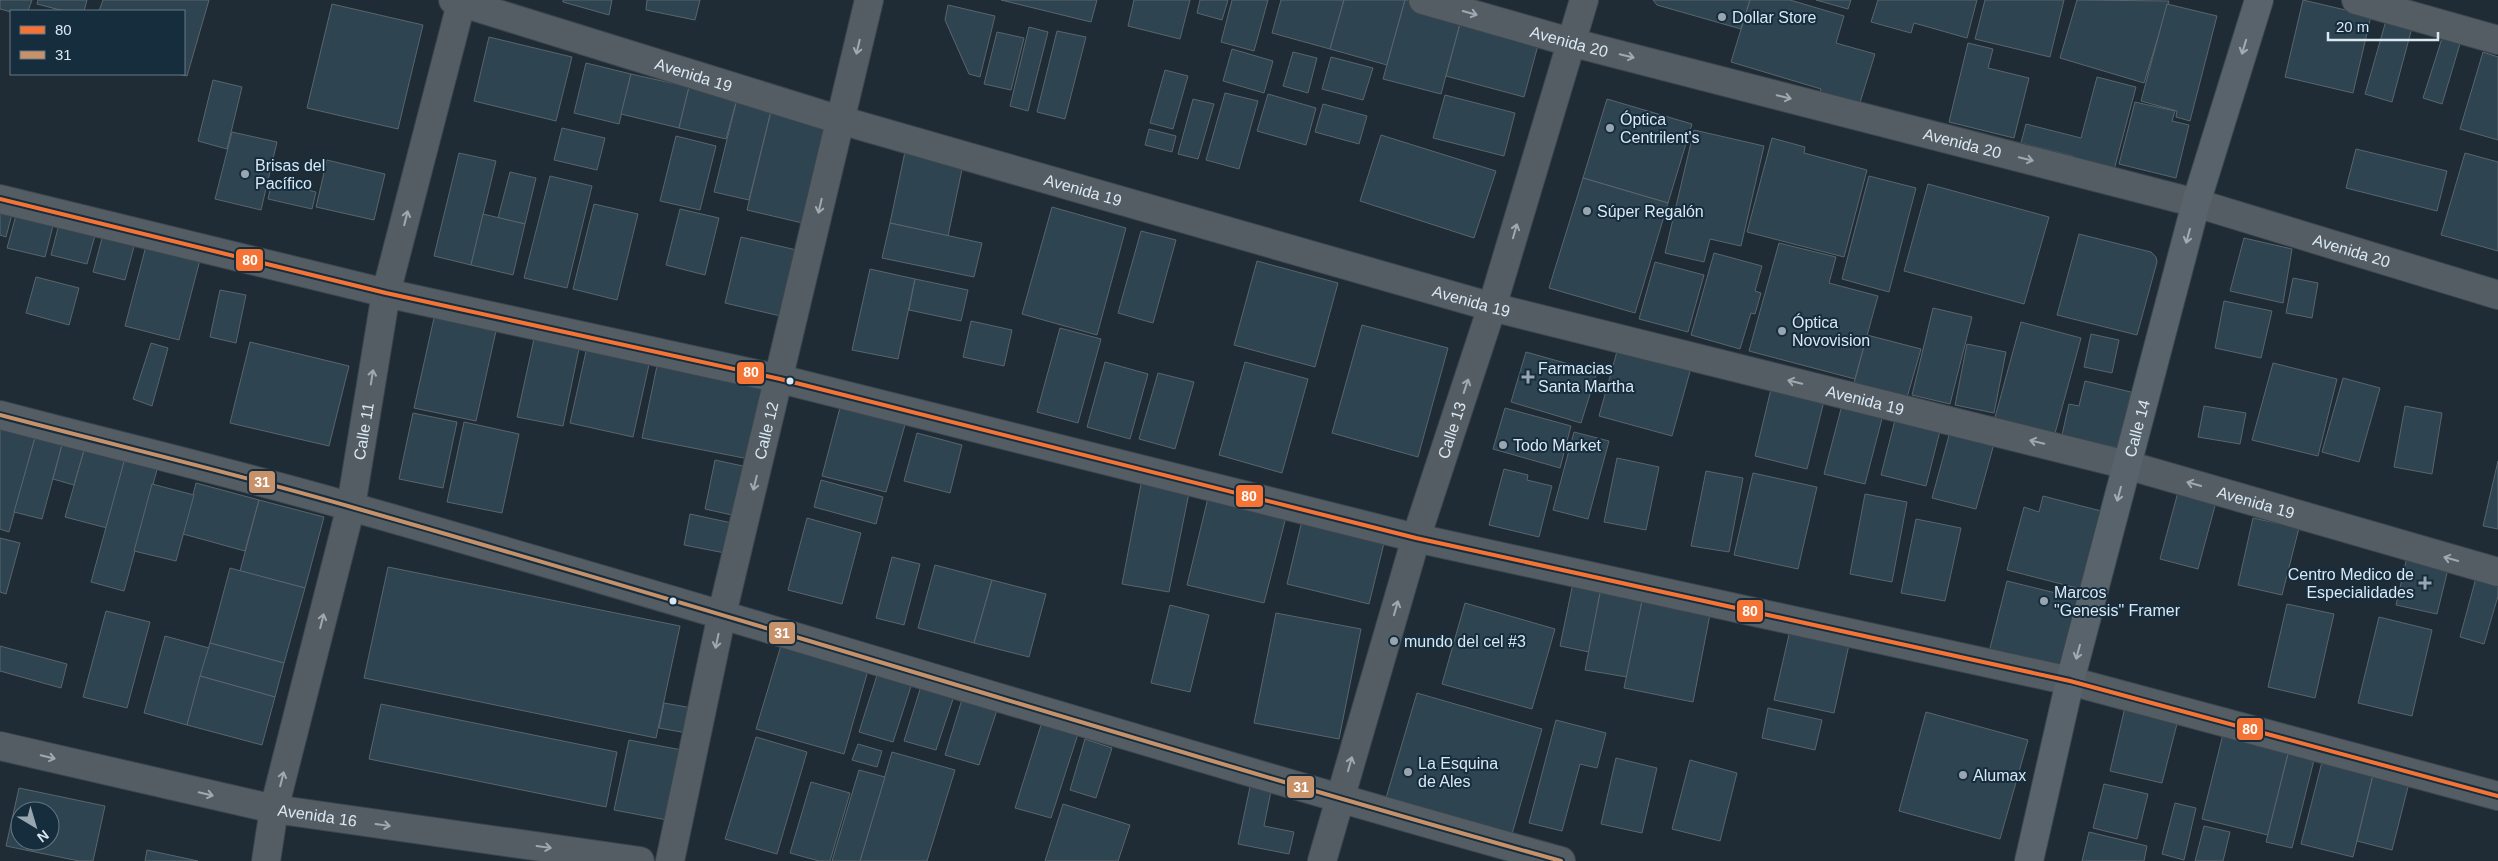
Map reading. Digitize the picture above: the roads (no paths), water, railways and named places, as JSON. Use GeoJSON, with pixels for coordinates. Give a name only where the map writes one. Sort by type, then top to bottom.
{"type":"FeatureCollection","features":[{"type":"Feature","properties":{"kind":"street","name":"Calle 12"},"geometry":{"type":"LineString","coordinates":[[670,861],[722,614],[780,379],[869,0]]}},
{"type":"Feature","properties":{"kind":"street","name":"Avenida 20"},"geometry":{"type":"LineString","coordinates":[[1423,0],[1570,42],[2196,203],[2498,295]]}},
{"type":"Feature","properties":{"kind":"street","name":"Calle 13"},"geometry":{"type":"LineString","coordinates":[[1322,861],[1416,538],[1492,307],[1584,0]]}},
{"type":"Feature","properties":{"kind":"street","name":"Calle 14"},"geometry":{"type":"LineString","coordinates":[[2029,861],[2070,681],[2196,203],[2259,0]]}},
{"type":"Feature","properties":{"kind":"street"},"geometry":{"type":"LineString","coordinates":[[2356,0],[2498,40]]}},
{"type":"Feature","properties":{"kind":"street","name":"Avenida 19"},"geometry":{"type":"LineString","coordinates":[[459,1],[840,120],[1492,307],[2127,464],[2498,572]]}},
{"type":"Feature","properties":{"kind":"street","name":"Calle 11"},"geometry":{"type":"LineString","coordinates":[[266,861],[274,809],[351,506],[386,293],[459,1]]}},
{"type":"Feature","properties":{"kind":"street"},"geometry":{"type":"LineString","coordinates":[[0,198],[386,293],[780,379],[1416,538],[2070,681],[2498,796]]}},
{"type":"Feature","properties":{"kind":"street"},"geometry":{"type":"LineString","coordinates":[[0,415],[351,506],[722,614],[1339,800],[1560,861]]}},
{"type":"Feature","properties":{"kind":"street","name":"Avenida 16"},"geometry":{"type":"LineString","coordinates":[[0,746],[274,809],[640,861]]}},
{"type":"Feature","properties":{"kind":"place","name":"Dollar Store"},"geometry":{"type":"Point","coordinates":[1722,17]}},
{"type":"Feature","properties":{"kind":"place","name":"Óptica Centrilent's"},"geometry":{"type":"Point","coordinates":[1610,128]}},
{"type":"Feature","properties":{"kind":"place","name":"Brisas del Pacífico"},"geometry":{"type":"Point","coordinates":[245,174]}},
{"type":"Feature","properties":{"kind":"place","name":"Súper Regalón"},"geometry":{"type":"Point","coordinates":[1587,211]}},
{"type":"Feature","properties":{"kind":"place","name":"Óptica Novovision"},"geometry":{"type":"Point","coordinates":[1782,331]}},
{"type":"Feature","properties":{"kind":"place","name":"Farmacias Santa Martha"},"geometry":{"type":"Point","coordinates":[1528,377]}},
{"type":"Feature","properties":{"kind":"place","name":"Todo Market"},"geometry":{"type":"Point","coordinates":[1503,445]}},
{"type":"Feature","properties":{"kind":"place","name":"Centro Medico de Especialidades"},"geometry":{"type":"Point","coordinates":[2425,583]}},
{"type":"Feature","properties":{"kind":"place","name":"Marcos \"Genesis\" Framer"},"geometry":{"type":"Point","coordinates":[2044,601]}},
{"type":"Feature","properties":{"kind":"place","name":"mundo del cel #3"},"geometry":{"type":"Point","coordinates":[1394,641]}},
{"type":"Feature","properties":{"kind":"place","name":"La Esquina de Ales"},"geometry":{"type":"Point","coordinates":[1408,772]}},
{"type":"Feature","properties":{"kind":"place","name":"Alumax"},"geometry":{"type":"Point","coordinates":[1963,775]}}]}
